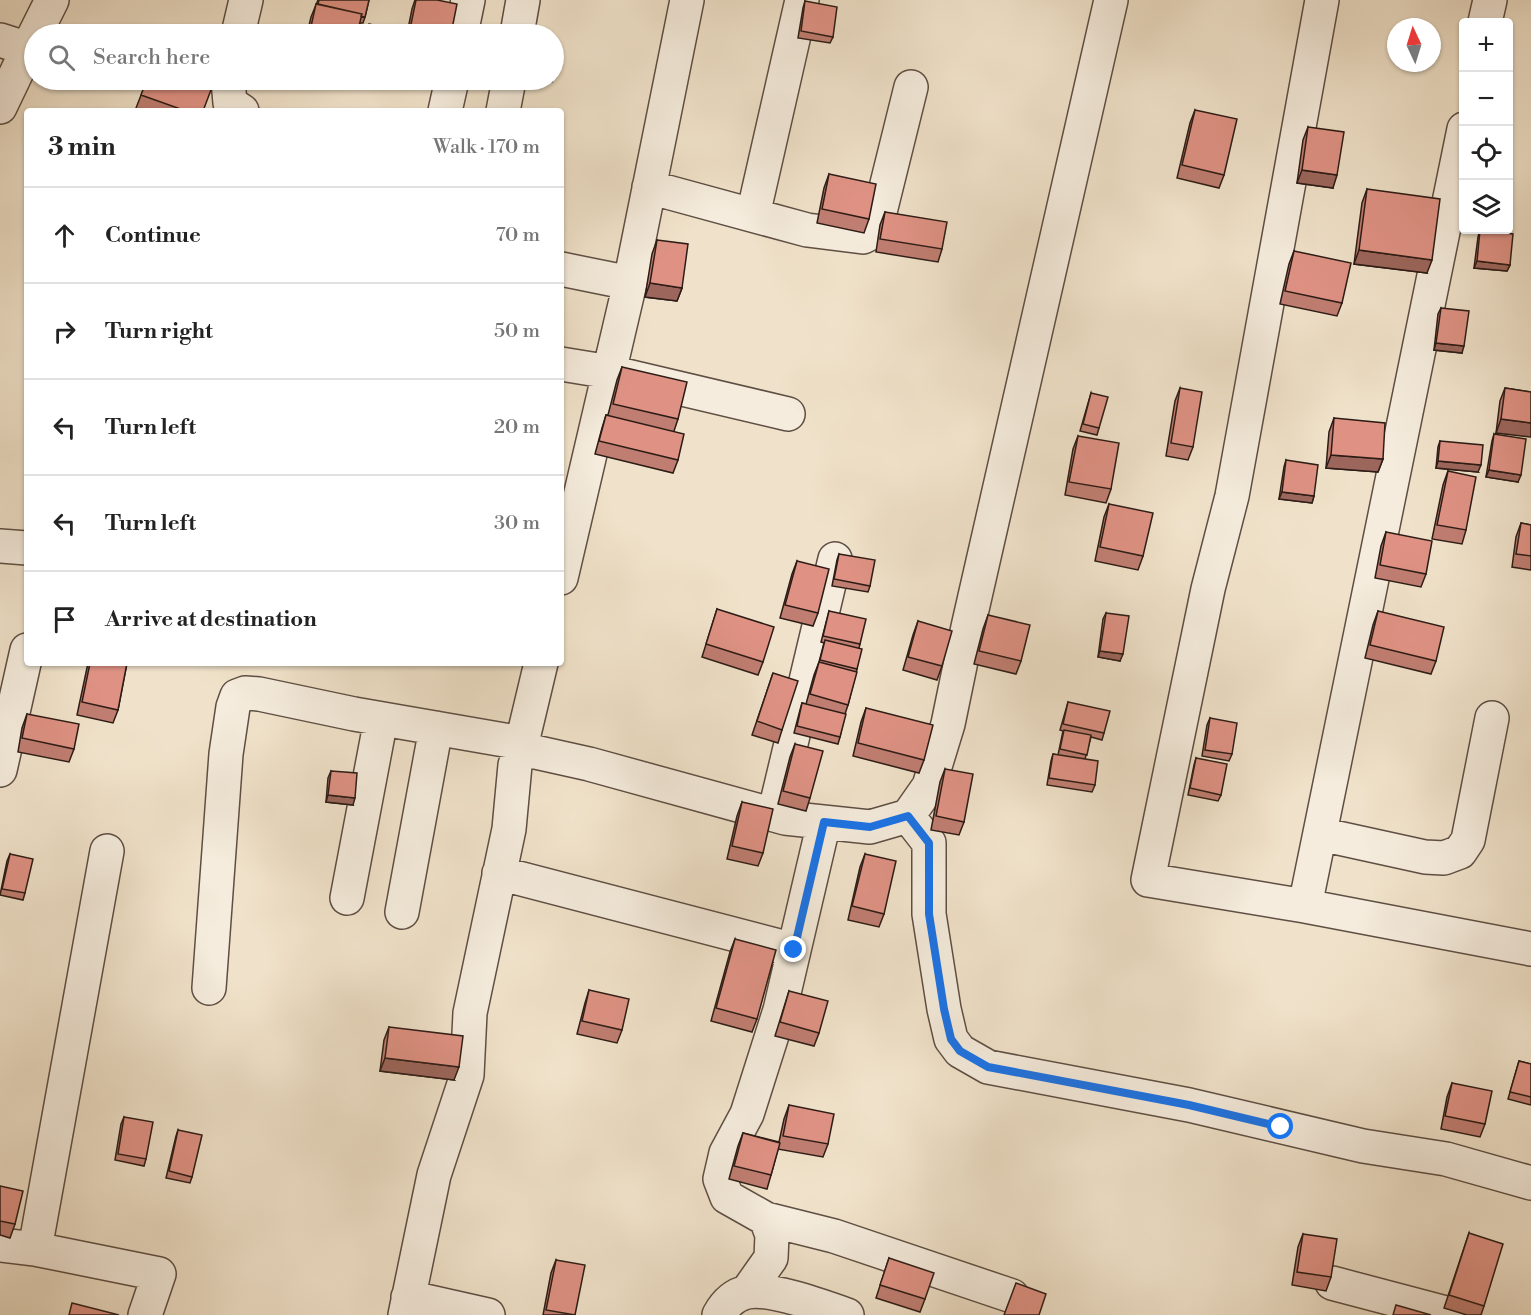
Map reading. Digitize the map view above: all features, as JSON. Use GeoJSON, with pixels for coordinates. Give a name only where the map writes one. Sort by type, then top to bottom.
{"type":"FeatureCollection","features":[{"type":"Feature","properties":{"kind":"street"},"geometry":{"type":"LineString","coordinates":[[35,24],[52,0]]}},
{"type":"Feature","properties":{"kind":"street"},"geometry":{"type":"LineString","coordinates":[[240,24],[246,0]]}},
{"type":"Feature","properties":{"kind":"street"},"geometry":{"type":"LineString","coordinates":[[463,24],[468,0]]}},
{"type":"Feature","properties":{"kind":"street"},"geometry":{"type":"LineString","coordinates":[[518,24],[522,0]]}},
{"type":"Feature","properties":{"kind":"street"},"geometry":{"type":"LineString","coordinates":[[564,565],[630,283],[687,0]]}},
{"type":"Feature","properties":{"kind":"street"},"geometry":{"type":"LineString","coordinates":[[753,215],[802,0]]}},
{"type":"Feature","properties":{"kind":"street"},"geometry":{"type":"LineString","coordinates":[[209,988],[226,754],[233,707],[237,696],[245,693],[436,728],[521,747],[785,818],[870,827],[908,816],[929,786],[948,724],[970,615],[1111,0]]}},
{"type":"Feature","properties":{"kind":"street"},"geometry":{"type":"LineString","coordinates":[[1322,0],[1232,496],[1208,589],[1148,880],[1305,906],[1531,949]]}},
{"type":"Feature","properties":{"kind":"street"},"geometry":{"type":"LineString","coordinates":[[1486,18],[1490,0]]}},
{"type":"Feature","properties":{"kind":"street"},"geometry":{"type":"LineString","coordinates":[[0,107],[24,40]]}},
{"type":"Feature","properties":{"kind":"street"},"geometry":{"type":"LineString","coordinates":[[649,187],[807,230],[863,237],[873,232],[879,216],[911,87]]}},
{"type":"Feature","properties":{"kind":"street"},"geometry":{"type":"LineString","coordinates":[[229,90],[230,103],[238,108]]}},
{"type":"Feature","properties":{"kind":"street"},"geometry":{"type":"LineString","coordinates":[[446,108],[450,90]]}},
{"type":"Feature","properties":{"kind":"street"},"geometry":{"type":"LineString","coordinates":[[504,108],[507,90]]}},
{"type":"Feature","properties":{"kind":"street"},"geometry":{"type":"LineString","coordinates":[[1305,906],[1459,153]]}},
{"type":"Feature","properties":{"kind":"street"},"geometry":{"type":"LineString","coordinates":[[564,270],[630,283]]}},
{"type":"Feature","properties":{"kind":"street"},"geometry":{"type":"LineString","coordinates":[[564,364],[610,372],[788,414]]}},
{"type":"Feature","properties":{"kind":"street"},"geometry":{"type":"LineString","coordinates":[[0,546],[24,548]]}},
{"type":"Feature","properties":{"kind":"street"},"geometry":{"type":"LineString","coordinates":[[774,815],[835,559]]}},
{"type":"Feature","properties":{"kind":"street"},"geometry":{"type":"LineString","coordinates":[[0,770],[24,663]]}},
{"type":"Feature","properties":{"kind":"street"},"geometry":{"type":"LineString","coordinates":[[488,1315],[407,1306],[434,1175],[467,1075],[471,1013],[508,829],[515,765],[540,666]]}},
{"type":"Feature","properties":{"kind":"street"},"geometry":{"type":"LineString","coordinates":[[346,898],[381,718]]}},
{"type":"Feature","properties":{"kind":"street"},"geometry":{"type":"LineString","coordinates":[[1320,834],[1425,857],[1444,858],[1460,852],[1468,840],[1492,718]]}},
{"type":"Feature","properties":{"kind":"street"},"geometry":{"type":"LineString","coordinates":[[402,912],[436,728]]}},
{"type":"Feature","properties":{"kind":"street"},"geometry":{"type":"LineString","coordinates":[[908,816],[929,843],[929,914],[951,1039],[960,1051],[978,1062],[988,1067],[1189,1105],[1363,1146],[1446,1159],[1531,1183]]}},
{"type":"Feature","properties":{"kind":"street"},"geometry":{"type":"LineString","coordinates":[[824,822],[780,1010],[747,1113],[726,1153],[720,1179],[727,1197],[766,1219],[834,1236],[1012,1296]]}},
{"type":"Feature","properties":{"kind":"street"},"geometry":{"type":"LineString","coordinates":[[35,1249],[107,851]]}},
{"type":"Feature","properties":{"kind":"street"},"geometry":{"type":"LineString","coordinates":[[499,873],[794,950]]}},
{"type":"Feature","properties":{"kind":"street"},"geometry":{"type":"LineString","coordinates":[[719,1315],[727,1302],[747,1292],[771,1258],[772,1235],[766,1219]]}},
{"type":"Feature","properties":{"kind":"street"},"geometry":{"type":"LineString","coordinates":[[0,1245],[35,1249],[159,1274],[145,1315]]}},
{"type":"Feature","properties":{"kind":"street"},"geometry":{"type":"LineString","coordinates":[[1332,1283],[1453,1315]]}},
{"type":"Feature","properties":{"kind":"street"},"geometry":{"type":"LineString","coordinates":[[747,1292],[772,1293],[847,1315]]}},
{"type":"Feature","properties":{"kind":"building"},"geometry":{"type":"Polygon","coordinates":[[[319,0],[369,0],[365,17],[361,16],[362,14],[318,4],[319,0]]]}},
{"type":"Feature","properties":{"kind":"building"},"geometry":{"type":"Polygon","coordinates":[[[416,0],[437,0],[457,4],[453,24],[411,24],[416,0]]]}},
{"type":"Feature","properties":{"kind":"building"},"geometry":{"type":"Polygon","coordinates":[[[805,1],[837,7],[833,37],[801,31],[805,1]]]}},
{"type":"Feature","properties":{"kind":"building"},"geometry":{"type":"Polygon","coordinates":[[[316,4],[362,14],[360,24],[312,24],[316,4]]]}},
{"type":"Feature","properties":{"kind":"building"},"geometry":{"type":"Polygon","coordinates":[[[143,90],[211,90],[204,108],[178,108],[141,95],[143,90]]]}},
{"type":"Feature","properties":{"kind":"building"},"geometry":{"type":"Polygon","coordinates":[[[1195,110],[1237,119],[1224,175],[1182,165],[1195,110]]]}},
{"type":"Feature","properties":{"kind":"building"},"geometry":{"type":"Polygon","coordinates":[[[1308,127],[1344,132],[1337,175],[1302,170],[1308,127]]]}},
{"type":"Feature","properties":{"kind":"building"},"geometry":{"type":"Polygon","coordinates":[[[829,174],[876,184],[869,219],[822,209],[829,174]]]}},
{"type":"Feature","properties":{"kind":"building"},"geometry":{"type":"Polygon","coordinates":[[[1367,189],[1440,199],[1432,260],[1359,250],[1367,189]]]}},
{"type":"Feature","properties":{"kind":"building"},"geometry":{"type":"Polygon","coordinates":[[[885,212],[947,222],[942,249],[880,239],[885,212]]]}},
{"type":"Feature","properties":{"kind":"building"},"geometry":{"type":"Polygon","coordinates":[[[1480,234],[1513,234],[1510,265],[1477,261],[1480,234]]]}},
{"type":"Feature","properties":{"kind":"building"},"geometry":{"type":"Polygon","coordinates":[[[657,240],[688,244],[682,288],[650,283],[657,240]]]}},
{"type":"Feature","properties":{"kind":"building"},"geometry":{"type":"Polygon","coordinates":[[[1294,251],[1351,263],[1342,303],[1285,291],[1294,251]]]}},
{"type":"Feature","properties":{"kind":"building"},"geometry":{"type":"Polygon","coordinates":[[[1441,308],[1469,311],[1464,346],[1436,343],[1441,308]]]}},
{"type":"Feature","properties":{"kind":"building"},"geometry":{"type":"Polygon","coordinates":[[[622,367],[687,382],[678,419],[613,404],[622,367]]]}},
{"type":"Feature","properties":{"kind":"building"},"geometry":{"type":"Polygon","coordinates":[[[1180,388],[1202,392],[1193,447],[1171,443],[1180,388]]]}},
{"type":"Feature","properties":{"kind":"building"},"geometry":{"type":"Polygon","coordinates":[[[1505,388],[1531,392],[1531,423],[1501,419],[1505,388]]]}},
{"type":"Feature","properties":{"kind":"building"},"geometry":{"type":"Polygon","coordinates":[[[1091,393],[1108,397],[1099,428],[1083,424],[1091,393]]]}},
{"type":"Feature","properties":{"kind":"building"},"geometry":{"type":"Polygon","coordinates":[[[606,415],[684,434],[678,460],[599,441],[606,415]]]}},
{"type":"Feature","properties":{"kind":"building"},"geometry":{"type":"Polygon","coordinates":[[[1334,418],[1385,423],[1383,459],[1331,455],[1334,418]]]}},
{"type":"Feature","properties":{"kind":"building"},"geometry":{"type":"Polygon","coordinates":[[[1494,434],[1526,439],[1521,475],[1489,470],[1494,434]]]}},
{"type":"Feature","properties":{"kind":"building"},"geometry":{"type":"Polygon","coordinates":[[[1078,436],[1119,443],[1111,489],[1069,482],[1078,436]]]}},
{"type":"Feature","properties":{"kind":"building"},"geometry":{"type":"Polygon","coordinates":[[[1440,441],[1483,445],[1481,465],[1438,461],[1440,441]]]}},
{"type":"Feature","properties":{"kind":"building"},"geometry":{"type":"Polygon","coordinates":[[[1286,460],[1318,465],[1314,496],[1282,492],[1286,460]]]}},
{"type":"Feature","properties":{"kind":"building"},"geometry":{"type":"Polygon","coordinates":[[[1448,471],[1476,477],[1466,530],[1437,525],[1448,471]]]}},
{"type":"Feature","properties":{"kind":"building"},"geometry":{"type":"Polygon","coordinates":[[[1109,504],[1153,513],[1143,556],[1100,547],[1109,504]]]}},
{"type":"Feature","properties":{"kind":"building"},"geometry":{"type":"Polygon","coordinates":[[[1521,523],[1531,525],[1531,556],[1516,554],[1521,523]]]}},
{"type":"Feature","properties":{"kind":"building"},"geometry":{"type":"Polygon","coordinates":[[[1386,532],[1432,541],[1426,574],[1380,565],[1386,532]]]}},
{"type":"Feature","properties":{"kind":"building"},"geometry":{"type":"Polygon","coordinates":[[[839,554],[875,560],[870,586],[834,579],[839,554]]]}},
{"type":"Feature","properties":{"kind":"building"},"geometry":{"type":"Polygon","coordinates":[[[797,561],[829,569],[818,613],[785,605],[797,561]]]}},
{"type":"Feature","properties":{"kind":"building"},"geometry":{"type":"Polygon","coordinates":[[[717,609],[774,627],[763,662],[706,644],[717,609]]]}},
{"type":"Feature","properties":{"kind":"building"},"geometry":{"type":"Polygon","coordinates":[[[829,611],[866,619],[860,644],[823,636],[829,611]]]}},
{"type":"Feature","properties":{"kind":"building"},"geometry":{"type":"Polygon","coordinates":[[[1378,611],[1444,627],[1436,661],[1370,645],[1378,611]]]}},
{"type":"Feature","properties":{"kind":"building"},"geometry":{"type":"Polygon","coordinates":[[[1106,613],[1129,616],[1123,654],[1100,651],[1106,613]]]}},
{"type":"Feature","properties":{"kind":"building"},"geometry":{"type":"Polygon","coordinates":[[[988,615],[1030,625],[1021,661],[979,651],[988,615]]]}},
{"type":"Feature","properties":{"kind":"building"},"geometry":{"type":"Polygon","coordinates":[[[918,621],[952,631],[942,666],[908,657],[918,621]]]}},
{"type":"Feature","properties":{"kind":"building"},"geometry":{"type":"Polygon","coordinates":[[[825,640],[862,649],[857,669],[820,660],[825,640]]]}},
{"type":"Feature","properties":{"kind":"building"},"geometry":{"type":"Polygon","coordinates":[[[819,662],[857,672],[848,705],[810,694],[819,662]]]}},
{"type":"Feature","properties":{"kind":"building"},"geometry":{"type":"Polygon","coordinates":[[[89,666],[126,666],[118,710],[82,702],[89,666]]]}},
{"type":"Feature","properties":{"kind":"building"},"geometry":{"type":"Polygon","coordinates":[[[773,673],[798,681],[782,730],[757,721],[773,673]]]}},
{"type":"Feature","properties":{"kind":"building"},"geometry":{"type":"Polygon","coordinates":[[[1068,702],[1110,711],[1104,733],[1063,724],[1068,702]]]}},
{"type":"Feature","properties":{"kind":"building"},"geometry":{"type":"Polygon","coordinates":[[[802,703],[846,714],[840,737],[797,726],[802,703]]]}},
{"type":"Feature","properties":{"kind":"building"},"geometry":{"type":"Polygon","coordinates":[[[866,708],[933,725],[924,760],[858,743],[866,708]]]}},
{"type":"Feature","properties":{"kind":"building"},"geometry":{"type":"Polygon","coordinates":[[[27,714],[79,724],[74,749],[22,738],[27,714]]]}},
{"type":"Feature","properties":{"kind":"building"},"geometry":{"type":"Polygon","coordinates":[[[1210,718],[1237,723],[1232,754],[1205,750],[1210,718]]]}},
{"type":"Feature","properties":{"kind":"building"},"geometry":{"type":"Polygon","coordinates":[[[1064,730],[1091,735],[1087,755],[1060,749],[1064,730]]]}},
{"type":"Feature","properties":{"kind":"building"},"geometry":{"type":"Polygon","coordinates":[[[795,744],[823,751],[810,798],[783,791],[795,744]]]}},
{"type":"Feature","properties":{"kind":"building"},"geometry":{"type":"Polygon","coordinates":[[[1053,754],[1098,761],[1095,785],[1049,778],[1053,754]]]}},
{"type":"Feature","properties":{"kind":"building"},"geometry":{"type":"Polygon","coordinates":[[[1196,758],[1227,764],[1221,795],[1190,788],[1196,758]]]}},
{"type":"Feature","properties":{"kind":"building"},"geometry":{"type":"Polygon","coordinates":[[[945,769],[973,774],[964,822],[936,816],[945,769]]]}},
{"type":"Feature","properties":{"kind":"building"},"geometry":{"type":"Polygon","coordinates":[[[331,771],[357,773],[355,798],[328,795],[331,771]]]}},
{"type":"Feature","properties":{"kind":"building"},"geometry":{"type":"Polygon","coordinates":[[[742,802],[773,809],[763,853],[732,846],[742,802]]]}},
{"type":"Feature","properties":{"kind":"building"},"geometry":{"type":"Polygon","coordinates":[[[10,854],[33,859],[25,893],[2,889],[10,854]]]}},
{"type":"Feature","properties":{"kind":"building"},"geometry":{"type":"Polygon","coordinates":[[[865,854],[896,861],[884,914],[852,906],[865,854]]]}},
{"type":"Feature","properties":{"kind":"building"},"geometry":{"type":"Polygon","coordinates":[[[735,939],[776,950],[757,1019],[716,1008],[735,939]]]}},
{"type":"Feature","properties":{"kind":"building"},"geometry":{"type":"Polygon","coordinates":[[[589,990],[629,999],[622,1030],[582,1021],[589,990]]]}},
{"type":"Feature","properties":{"kind":"building"},"geometry":{"type":"Polygon","coordinates":[[[789,991],[828,1001],[819,1033],[780,1022],[789,991]]]}},
{"type":"Feature","properties":{"kind":"building"},"geometry":{"type":"Polygon","coordinates":[[[389,1027],[463,1036],[459,1067],[385,1058],[389,1027]]]}},
{"type":"Feature","properties":{"kind":"building"},"geometry":{"type":"Polygon","coordinates":[[[1519,1061],[1531,1064],[1531,1097],[1510,1092],[1519,1061]]]}},
{"type":"Feature","properties":{"kind":"building"},"geometry":{"type":"Polygon","coordinates":[[[1452,1083],[1492,1091],[1485,1124],[1445,1116],[1452,1083]]]}},
{"type":"Feature","properties":{"kind":"building"},"geometry":{"type":"Polygon","coordinates":[[[789,1105],[834,1114],[828,1144],[783,1136],[789,1105]]]}},
{"type":"Feature","properties":{"kind":"building"},"geometry":{"type":"Polygon","coordinates":[[[124,1117],[153,1122],[146,1159],[118,1154],[124,1117]]]}},
{"type":"Feature","properties":{"kind":"building"},"geometry":{"type":"Polygon","coordinates":[[[178,1130],[202,1135],[192,1177],[169,1171],[178,1130]]]}},
{"type":"Feature","properties":{"kind":"building"},"geometry":{"type":"Polygon","coordinates":[[[743,1133],[780,1143],[771,1175],[734,1166],[743,1133]]]}},
{"type":"Feature","properties":{"kind":"building"},"geometry":{"type":"Polygon","coordinates":[[[0,1186],[23,1191],[15,1224],[0,1221],[0,1186]]]}},
{"type":"Feature","properties":{"kind":"building"},"geometry":{"type":"Polygon","coordinates":[[[1469,1233],[1503,1244],[1484,1306],[1449,1295],[1469,1233]]]}},
{"type":"Feature","properties":{"kind":"building"},"geometry":{"type":"Polygon","coordinates":[[[1303,1234],[1337,1239],[1331,1277],[1297,1272],[1303,1234]]]}},
{"type":"Feature","properties":{"kind":"building"},"geometry":{"type":"Polygon","coordinates":[[[889,1258],[934,1273],[925,1299],[880,1285],[889,1258]]]}},
{"type":"Feature","properties":{"kind":"building"},"geometry":{"type":"Polygon","coordinates":[[[556,1260],[585,1265],[575,1315],[546,1310],[556,1260]]]}},
{"type":"Feature","properties":{"kind":"building"},"geometry":{"type":"Polygon","coordinates":[[[1016,1283],[1046,1294],[1039,1315],[1004,1315],[1016,1283]]]}},
{"type":"Feature","properties":{"kind":"building"},"geometry":{"type":"Polygon","coordinates":[[[72,1303],[119,1315],[69,1315],[72,1303]]]}},
{"type":"Feature","properties":{"kind":"building"},"geometry":{"type":"Polygon","coordinates":[[[1396,1305],[1431,1315],[1393,1315],[1396,1305]]]}},
{"type":"Feature","properties":{"kind":"route"},"geometry":{"type":"LineString","coordinates":[[794,950],[824,822],[870,827],[908,816],[929,843],[929,914],[944,1009],[951,1039],[960,1051],[988,1067],[1189,1105],[1281,1127]]}}]}
